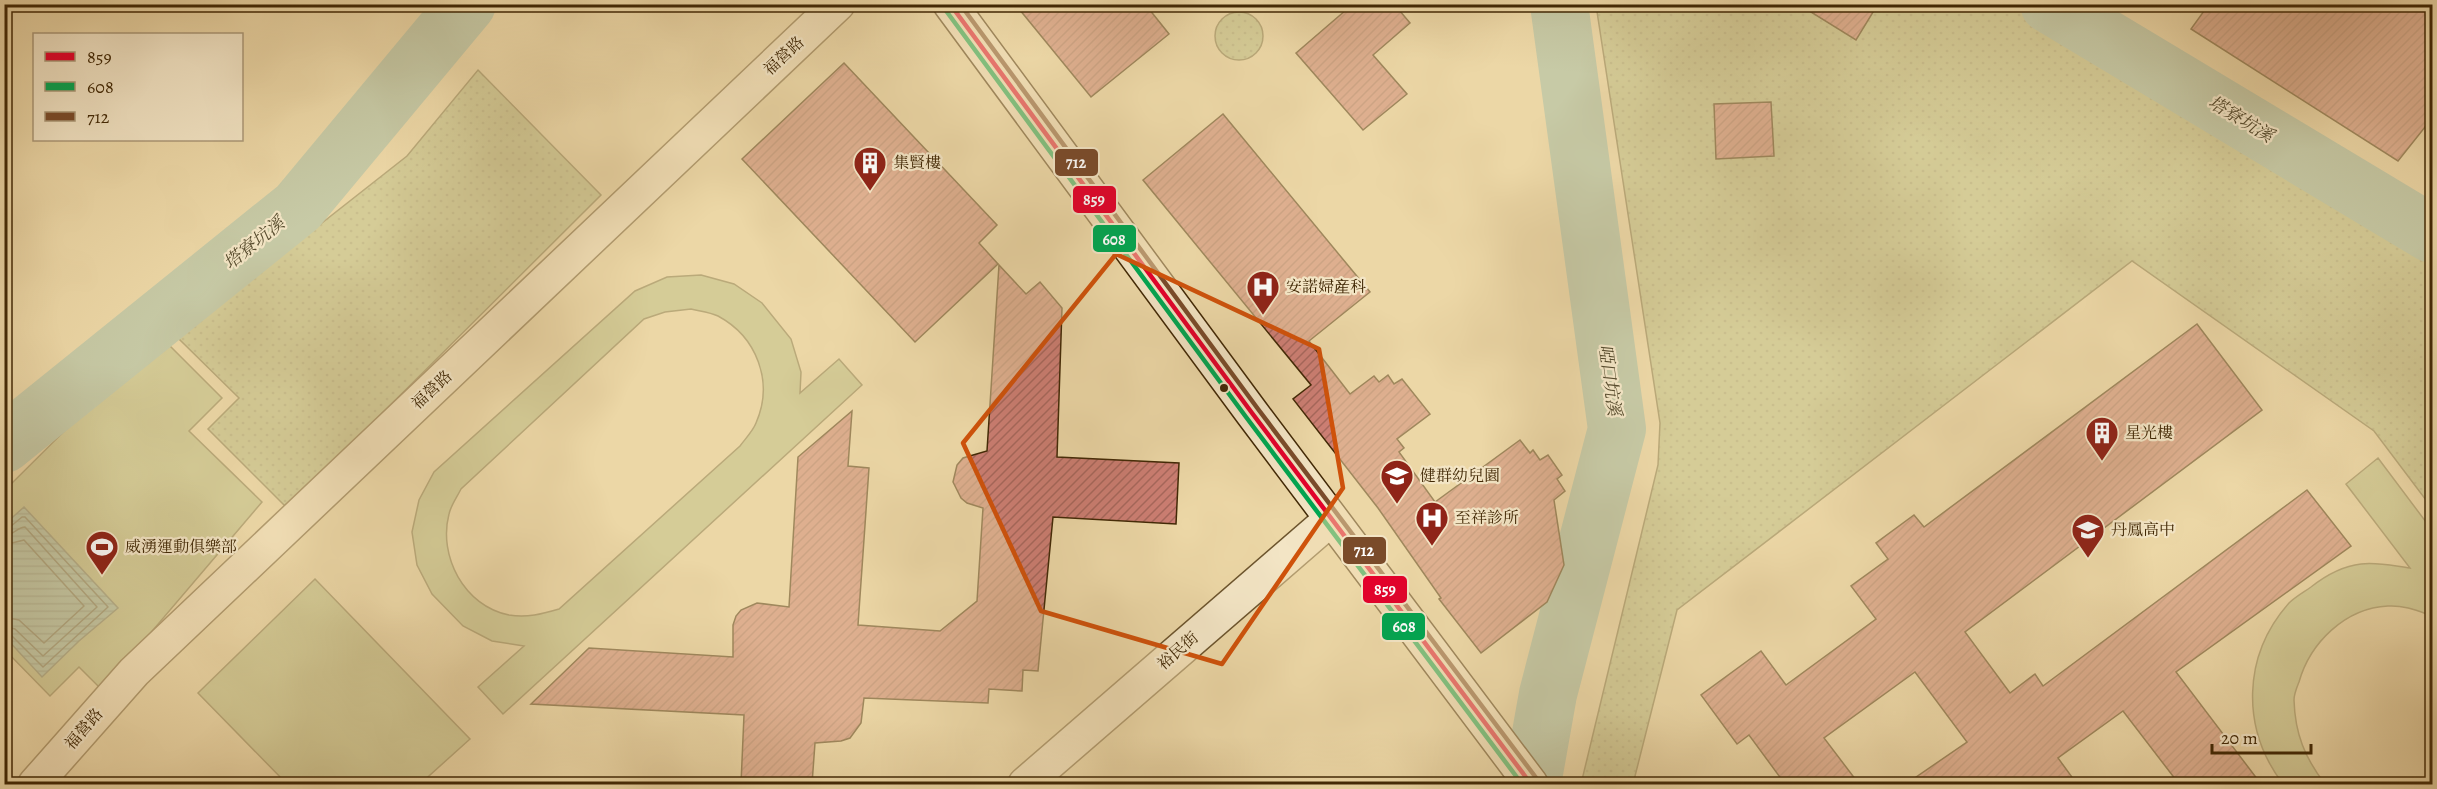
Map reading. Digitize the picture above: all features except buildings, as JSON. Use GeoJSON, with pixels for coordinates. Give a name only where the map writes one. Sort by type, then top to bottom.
{"type":"FeatureCollection","features":[{"type":"Feature","properties":{"kind":"street","name":"福營路"},"geometry":{"type":"LineString","coordinates":[[35,784],[134,672],[838,4]]}},
{"type":"Feature","properties":{"kind":"street"},"geometry":{"type":"LineString","coordinates":[[950,4],[1331,519],[1531,784]]}},
{"type":"Feature","properties":{"kind":"street","name":"裕民街"},"geometry":{"type":"LineString","coordinates":[[1025,784],[1331,519]]}},
{"type":"Feature","properties":{"kind":"highlighted area"},"geometry":{"type":"Polygon","coordinates":[[[1116,254],[1319,349],[1343,488],[1222,664],[1041,611],[963,443],[1116,254]]]}},
{"type":"Feature","properties":{"kind":"green space"},"geometry":{"type":"Polygon","coordinates":[[[1596,5],[2012,5],[2432,254],[2432,508],[2374,431],[2132,261],[1677,610],[1633,784],[1581,784],[1658,465],[1660,423],[1596,5]]]}},
{"type":"Feature","properties":{"kind":"green space"},"geometry":{"type":"Polygon","coordinates":[[[1239,12],[1256,19],[1263,36],[1256,53],[1239,60],[1222,53],[1215,36],[1222,19],[1239,12]]]}},
{"type":"Feature","properties":{"kind":"green space"},"geometry":{"type":"Polygon","coordinates":[[[478,70],[601,195],[287,508],[208,429],[239,398],[177,337],[407,156],[478,70]]]}},
{"type":"Feature","properties":{"kind":"green space"},"geometry":{"type":"Polygon","coordinates":[[[701,275],[734,284],[762,303],[791,339],[801,372],[800,393],[839,359],[862,385],[503,714],[478,687],[524,646],[492,641],[463,626],[432,594],[417,565],[412,532],[419,500],[434,472],[635,291],[667,277],[701,275]],[[691,309],[665,312],[644,319],[461,489],[449,514],[447,546],[458,577],[479,601],[493,610],[516,616],[534,615],[559,609],[740,446],[751,432],[761,407],[763,392],[762,377],[752,348],[732,325],[718,316],[691,309]]]}},
{"type":"Feature","properties":{"kind":"green space","name":"威湧運動俱樂部"},"geometry":{"type":"Polygon","coordinates":[[[160,336],[222,398],[189,431],[262,502],[102,690],[79,667],[50,696],[5,650],[5,490],[160,336]]]}},
{"type":"Feature","properties":{"kind":"green space"},"geometry":{"type":"Polygon","coordinates":[[[2378,458],[2432,530],[2432,616],[2400,606],[2372,608],[2344,621],[2321,641],[2304,668],[2294,700],[2296,724],[2302,745],[2325,784],[2283,784],[2269,763],[2254,717],[2255,669],[2262,646],[2274,624],[2289,603],[2322,579],[2341,569],[2367,564],[2410,568],[2346,484],[2378,458]]]}},
{"type":"Feature","properties":{"kind":"green space"},"geometry":{"type":"Polygon","coordinates":[[[315,579],[470,739],[420,784],[287,784],[198,693],[315,579]]]}},
{"type":"Feature","properties":{"kind":"water"},"geometry":{"type":"Polygon","coordinates":[[[24,507],[118,608],[42,677],[5,637],[5,524],[24,507]]]}},
{"type":"Feature","properties":{"kind":"waterway","name":"塔寮坑溪"},"geometry":{"type":"LineString","coordinates":[[4,444],[298,207],[467,4]]}},
{"type":"Feature","properties":{"kind":"waterway","name":"啞口坑溪"},"geometry":{"type":"LineString","coordinates":[[1532,784],[1548,694],[1617,429],[1559,4]]}},
{"type":"Feature","properties":{"kind":"waterway","name":"塔寮坑溪"},"geometry":{"type":"LineString","coordinates":[[2049,4],[2432,234]]}},
{"type":"Feature","properties":{"kind":"transit line","name":"859"},"geometry":{"type":"LineString","coordinates":[[950,4],[1252,413],[1531,784]]}},
{"type":"Feature","properties":{"kind":"transit line","name":"712"},"geometry":{"type":"LineString","coordinates":[[960,4],[1258,409],[1537,779]]}},
{"type":"Feature","properties":{"kind":"transit line","name":"608"},"geometry":{"type":"LineString","coordinates":[[944,8],[1246,417],[1522,784]]}},
{"type":"Feature","properties":{"kind":"place","name":"集賢樓"},"geometry":{"type":"Point","coordinates":[870,192]}},
{"type":"Feature","properties":{"kind":"place","name":"安諾婦産科"},"geometry":{"type":"Point","coordinates":[1263,316]}},
{"type":"Feature","properties":{"kind":"place","name":"星光樓"},"geometry":{"type":"Point","coordinates":[2102,462]}},
{"type":"Feature","properties":{"kind":"place","name":"健群幼兒園"},"geometry":{"type":"Point","coordinates":[1397,505]}},
{"type":"Feature","properties":{"kind":"place","name":"至祥診所"},"geometry":{"type":"Point","coordinates":[1432,547]}},
{"type":"Feature","properties":{"kind":"place","name":"丹鳳高中"},"geometry":{"type":"Point","coordinates":[2088,559]}},
{"type":"Feature","properties":{"kind":"place","name":"威湧運動俱樂部"},"geometry":{"type":"Point","coordinates":[102,576]}}]}
